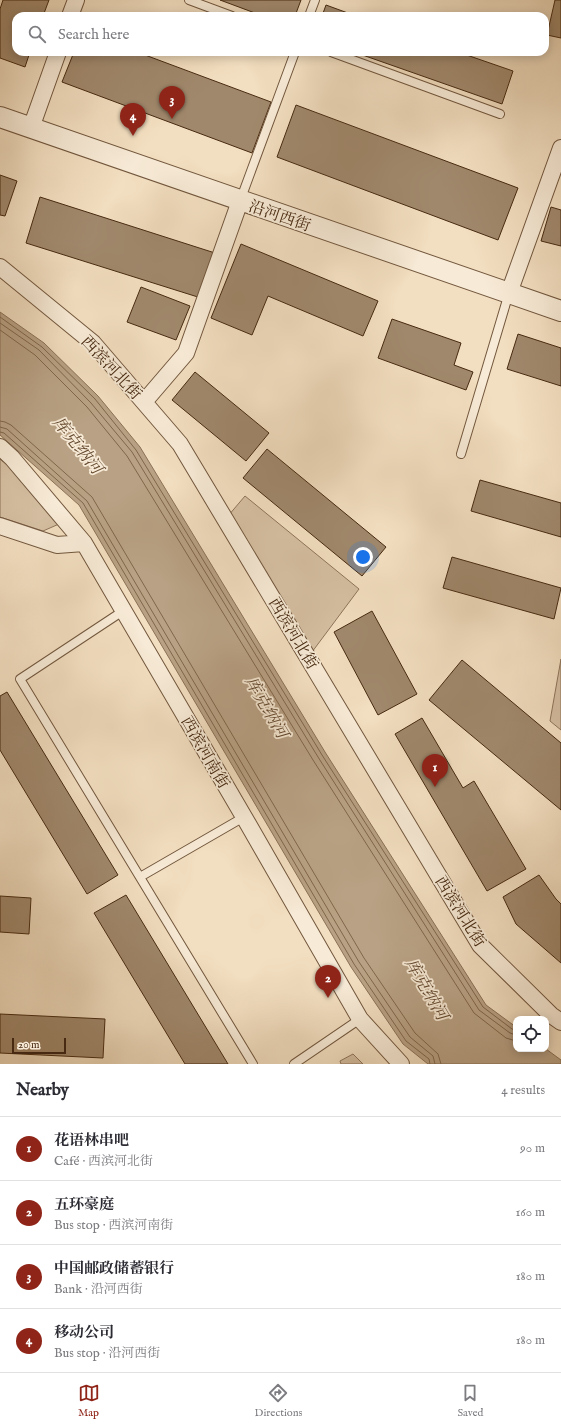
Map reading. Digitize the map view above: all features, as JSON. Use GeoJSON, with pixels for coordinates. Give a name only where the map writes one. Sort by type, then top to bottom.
{"type":"FeatureCollection","features":[{"type":"Feature","properties":{"kind":"street"},"geometry":{"type":"LineString","coordinates":[[72,12],[76,0]]}},
{"type":"Feature","properties":{"kind":"street"},"geometry":{"type":"LineString","coordinates":[[31,128],[57,56]]}},
{"type":"Feature","properties":{"kind":"street","name":"沿河西街"},"geometry":{"type":"LineString","coordinates":[[0,117],[561,311]]}},
{"type":"Feature","properties":{"kind":"street"},"geometry":{"type":"LineString","coordinates":[[509,293],[561,148]]}},
{"type":"Feature","properties":{"kind":"street"},"geometry":{"type":"LineString","coordinates":[[144,402],[186,353],[240,201]]}},
{"type":"Feature","properties":{"kind":"street","name":"西滨河北街"},"geometry":{"type":"LineString","coordinates":[[0,267],[93,343],[180,444],[480,945],[551,1015],[561,1022]]}},
{"type":"Feature","properties":{"kind":"street","name":"西滨河南街"},"geometry":{"type":"LineString","coordinates":[[0,447],[12,458],[84,543],[360,1019],[401,1064]]}},
{"type":"Feature","properties":{"kind":"street"},"geometry":{"type":"LineString","coordinates":[[0,526],[57,545],[84,543]]}},
{"type":"Feature","properties":{"kind":"lane"},"geometry":{"type":"LineString","coordinates":[[189,0],[221,12]]}},
{"type":"Feature","properties":{"kind":"lane"},"geometry":{"type":"LineString","coordinates":[[310,12],[315,0]]}},
{"type":"Feature","properties":{"kind":"lane"},"geometry":{"type":"LineString","coordinates":[[240,201],[294,56]]}},
{"type":"Feature","properties":{"kind":"lane"},"geometry":{"type":"LineString","coordinates":[[341,56],[500,114]]}},
{"type":"Feature","properties":{"kind":"lane"},"geometry":{"type":"LineString","coordinates":[[461,454],[509,293]]}},
{"type":"Feature","properties":{"kind":"lane"},"geometry":{"type":"LineString","coordinates":[[123,611],[20,679],[253,1064]]}},
{"type":"Feature","properties":{"kind":"lane"},"geometry":{"type":"LineString","coordinates":[[140,877],[244,817]]}},
{"type":"Feature","properties":{"kind":"lane"},"geometry":{"type":"LineString","coordinates":[[294,1064],[360,1019]]}},
{"type":"Feature","properties":{"kind":"shaded area"},"geometry":{"type":"Polygon","coordinates":[[[0,459],[8,465],[59,524],[43,531],[0,517],[0,459]]]}},
{"type":"Feature","properties":{"kind":"shaded area"},"geometry":{"type":"Polygon","coordinates":[[[245,496],[359,589],[312,652],[228,516],[245,496]]]}},
{"type":"Feature","properties":{"kind":"shaded area"},"geometry":{"type":"Polygon","coordinates":[[[561,659],[561,730],[550,721],[561,659]]]}},
{"type":"Feature","properties":{"kind":"shaded area"},"geometry":{"type":"Polygon","coordinates":[[[353,1054],[363,1064],[341,1064],[340,1061],[353,1054]]]}},
{"type":"Feature","properties":{"kind":"water","name":"库克纳河"},"geometry":{"type":"Polygon","coordinates":[[[0,312],[44,343],[98,396],[140,447],[325,752],[486,1005],[513,1025],[513,1052],[549,1051],[561,1060],[561,1064],[428,1064],[403,1044],[351,967],[79,505],[0,435],[0,312]]]}},
{"type":"Feature","properties":{"kind":"building"},"geometry":{"type":"Polygon","coordinates":[[[3,0],[49,0],[44,12],[12,12],[12,56],[29,56],[25,67],[0,58],[0,9],[3,0]]]}},
{"type":"Feature","properties":{"kind":"building"},"geometry":{"type":"Polygon","coordinates":[[[220,0],[301,0],[296,12],[252,12],[220,0]]]}},
{"type":"Feature","properties":{"kind":"building"},"geometry":{"type":"Polygon","coordinates":[[[555,0],[561,0],[561,38],[549,35],[549,26],[555,0]]]}},
{"type":"Feature","properties":{"kind":"building"},"geometry":{"type":"Polygon","coordinates":[[[326,5],[345,12],[323,12],[326,5]]]}},
{"type":"Feature","properties":{"kind":"building"},"geometry":{"type":"Polygon","coordinates":[[[72,56],[148,56],[271,102],[252,153],[62,82],[72,56]]]}},
{"type":"Feature","properties":{"kind":"building"},"geometry":{"type":"Polygon","coordinates":[[[365,56],[470,56],[513,71],[502,104],[365,56]]]}},
{"type":"Feature","properties":{"kind":"building"},"geometry":{"type":"Polygon","coordinates":[[[296,105],[518,188],[498,240],[277,157],[296,105]]]}},
{"type":"Feature","properties":{"kind":"building"},"geometry":{"type":"Polygon","coordinates":[[[0,175],[17,181],[5,216],[0,215],[0,175]]]}},
{"type":"Feature","properties":{"kind":"building"},"geometry":{"type":"Polygon","coordinates":[[[40,197],[215,253],[201,298],[26,243],[40,197]]]}},
{"type":"Feature","properties":{"kind":"building"},"geometry":{"type":"Polygon","coordinates":[[[551,207],[561,210],[561,246],[541,241],[551,207]]]}},
{"type":"Feature","properties":{"kind":"building"},"geometry":{"type":"Polygon","coordinates":[[[241,244],[378,301],[363,336],[268,296],[252,335],[211,318],[241,244]]]}},
{"type":"Feature","properties":{"kind":"building"},"geometry":{"type":"Polygon","coordinates":[[[141,287],[190,306],[176,340],[127,322],[141,287]]]}},
{"type":"Feature","properties":{"kind":"building"},"geometry":{"type":"Polygon","coordinates":[[[392,319],[461,343],[454,365],[473,372],[466,390],[378,358],[392,319]]]}},
{"type":"Feature","properties":{"kind":"building"},"geometry":{"type":"Polygon","coordinates":[[[518,334],[561,348],[561,386],[507,369],[518,334]]]}},
{"type":"Feature","properties":{"kind":"building"},"geometry":{"type":"Polygon","coordinates":[[[195,372],[269,433],[246,461],[172,400],[195,372]]]}},
{"type":"Feature","properties":{"kind":"building"},"geometry":{"type":"Polygon","coordinates":[[[267,449],[386,547],[362,576],[243,478],[267,449]]]}},
{"type":"Feature","properties":{"kind":"building"},"geometry":{"type":"Polygon","coordinates":[[[480,480],[561,503],[561,537],[471,511],[480,480]]]}},
{"type":"Feature","properties":{"kind":"building"},"geometry":{"type":"Polygon","coordinates":[[[452,557],[561,588],[554,619],[443,588],[452,557]]]}},
{"type":"Feature","properties":{"kind":"building"},"geometry":{"type":"Polygon","coordinates":[[[372,611],[417,694],[378,715],[334,632],[372,611]]]}},
{"type":"Feature","properties":{"kind":"building"},"geometry":{"type":"Polygon","coordinates":[[[462,660],[561,743],[561,810],[429,700],[462,660]]]}},
{"type":"Feature","properties":{"kind":"building"},"geometry":{"type":"Polygon","coordinates":[[[7,692],[118,875],[87,894],[0,750],[0,696],[7,692]]]}},
{"type":"Feature","properties":{"kind":"building"},"geometry":{"type":"Polygon","coordinates":[[[422,718],[463,788],[474,781],[526,869],[487,891],[395,734],[422,718]]]}},
{"type":"Feature","properties":{"kind":"building"},"geometry":{"type":"Polygon","coordinates":[[[539,875],[561,904],[561,963],[516,924],[503,897],[539,875]]]}},
{"type":"Feature","properties":{"kind":"building"},"geometry":{"type":"Polygon","coordinates":[[[126,895],[228,1064],[185,1064],[94,913],[126,895]]]}},
{"type":"Feature","properties":{"kind":"building"},"geometry":{"type":"Polygon","coordinates":[[[0,896],[31,898],[29,934],[0,932],[0,896]]]}},
{"type":"Feature","properties":{"kind":"building"},"geometry":{"type":"Polygon","coordinates":[[[0,1014],[105,1019],[103,1058],[0,1053],[0,1014]]]}},
{"type":"Feature","properties":{"kind":"place","name":"中国邮政储蓄银行"},"geometry":{"type":"Point","coordinates":[172,119]}},
{"type":"Feature","properties":{"kind":"place","name":"移动公司"},"geometry":{"type":"Point","coordinates":[133,136]}},
{"type":"Feature","properties":{"kind":"place","name":"花语林串吧"},"geometry":{"type":"Point","coordinates":[435,787]}},
{"type":"Feature","properties":{"kind":"place","name":"五环豪庭"},"geometry":{"type":"Point","coordinates":[328,998]}}]}
